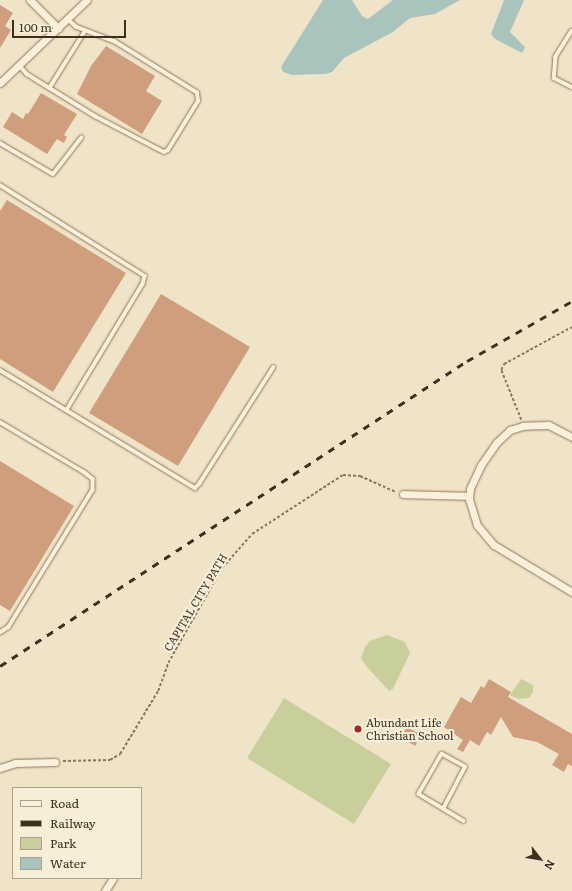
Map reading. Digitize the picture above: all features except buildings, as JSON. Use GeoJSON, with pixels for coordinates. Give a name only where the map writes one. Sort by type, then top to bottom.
{"type":"FeatureCollection","features":[{"type":"Feature","properties":{"kind":"street"},"geometry":{"type":"LineString","coordinates":[[30,0],[58,28]]}},
{"type":"Feature","properties":{"kind":"street"},"geometry":{"type":"LineString","coordinates":[[0,83],[86,1]]}},
{"type":"Feature","properties":{"kind":"street"},"geometry":{"type":"LineString","coordinates":[[572,437],[548,425],[523,426],[510,430],[497,442],[481,465],[470,496],[477,525],[494,545],[572,592]]}},
{"type":"Feature","properties":{"kind":"street"},"geometry":{"type":"LineString","coordinates":[[403,494],[470,496]]}},
{"type":"Feature","properties":{"kind":"street"},"geometry":{"type":"LineString","coordinates":[[0,768],[14,763],[55,762]]}},
{"type":"Feature","properties":{"kind":"street"},"geometry":{"type":"LineString","coordinates":[[105,891],[111,879]]}},
{"type":"Feature","properties":{"kind":"lane"},"geometry":{"type":"LineString","coordinates":[[19,65],[27,74],[122,131],[164,152],[168,150],[198,101],[197,93],[116,42],[86,31],[67,19]]}},
{"type":"Feature","properties":{"kind":"lane"},"geometry":{"type":"LineString","coordinates":[[50,87],[86,31]]}},
{"type":"Feature","properties":{"kind":"lane"},"geometry":{"type":"LineString","coordinates":[[572,31],[556,57],[554,78],[572,87]]}},
{"type":"Feature","properties":{"kind":"lane"},"geometry":{"type":"LineString","coordinates":[[0,143],[53,174],[81,138]]}},
{"type":"Feature","properties":{"kind":"lane"},"geometry":{"type":"LineString","coordinates":[[0,185],[145,276],[143,284],[67,410]]}},
{"type":"Feature","properties":{"kind":"lane"},"geometry":{"type":"LineString","coordinates":[[0,370],[195,488],[273,368]]}},
{"type":"Feature","properties":{"kind":"lane"},"geometry":{"type":"LineString","coordinates":[[0,422],[84,472],[92,479],[93,490],[9,627],[0,633]]}},
{"type":"Feature","properties":{"kind":"lane"},"geometry":{"type":"LineString","coordinates":[[444,809],[465,768],[442,754],[419,794],[444,809],[464,821]]}},
{"type":"Feature","properties":{"kind":"path"},"geometry":{"type":"LineString","coordinates":[[523,426],[501,370],[504,364],[572,327]]}},
{"type":"Feature","properties":{"kind":"path","name":"CAPITAL CITY PATH"},"geometry":{"type":"LineString","coordinates":[[55,762],[110,760],[120,754],[158,690],[168,663],[222,568],[252,534],[343,475],[360,476],[403,494]]}},
{"type":"Feature","properties":{"kind":"green space"},"geometry":{"type":"Polygon","coordinates":[[[387,635],[405,642],[410,653],[393,689],[389,691],[367,667],[361,658],[365,647],[370,641],[387,635]]]}},
{"type":"Feature","properties":{"kind":"green space"},"geometry":{"type":"Polygon","coordinates":[[[521,679],[533,685],[533,692],[529,698],[518,699],[510,695],[521,679]]]}},
{"type":"Feature","properties":{"kind":"green space"},"geometry":{"type":"Polygon","coordinates":[[[284,698],[391,764],[354,824],[247,758],[284,698]]]}},
{"type":"Feature","properties":{"kind":"water"},"geometry":{"type":"Polygon","coordinates":[[[323,0],[352,0],[362,16],[368,19],[393,0],[460,0],[435,14],[410,18],[393,32],[344,58],[332,72],[325,74],[292,75],[283,72],[281,67],[323,0]]]}},
{"type":"Feature","properties":{"kind":"water"},"geometry":{"type":"Polygon","coordinates":[[[504,0],[524,0],[510,32],[525,47],[522,53],[495,39],[491,34],[504,0]]]}},
{"type":"Feature","properties":{"kind":"railway"},"geometry":{"type":"LineString","coordinates":[[0,666],[467,361],[572,301]]}},
{"type":"Feature","properties":{"kind":"place","name":"Abundant Life Christian School"},"geometry":{"type":"Point","coordinates":[358,729]}}]}
